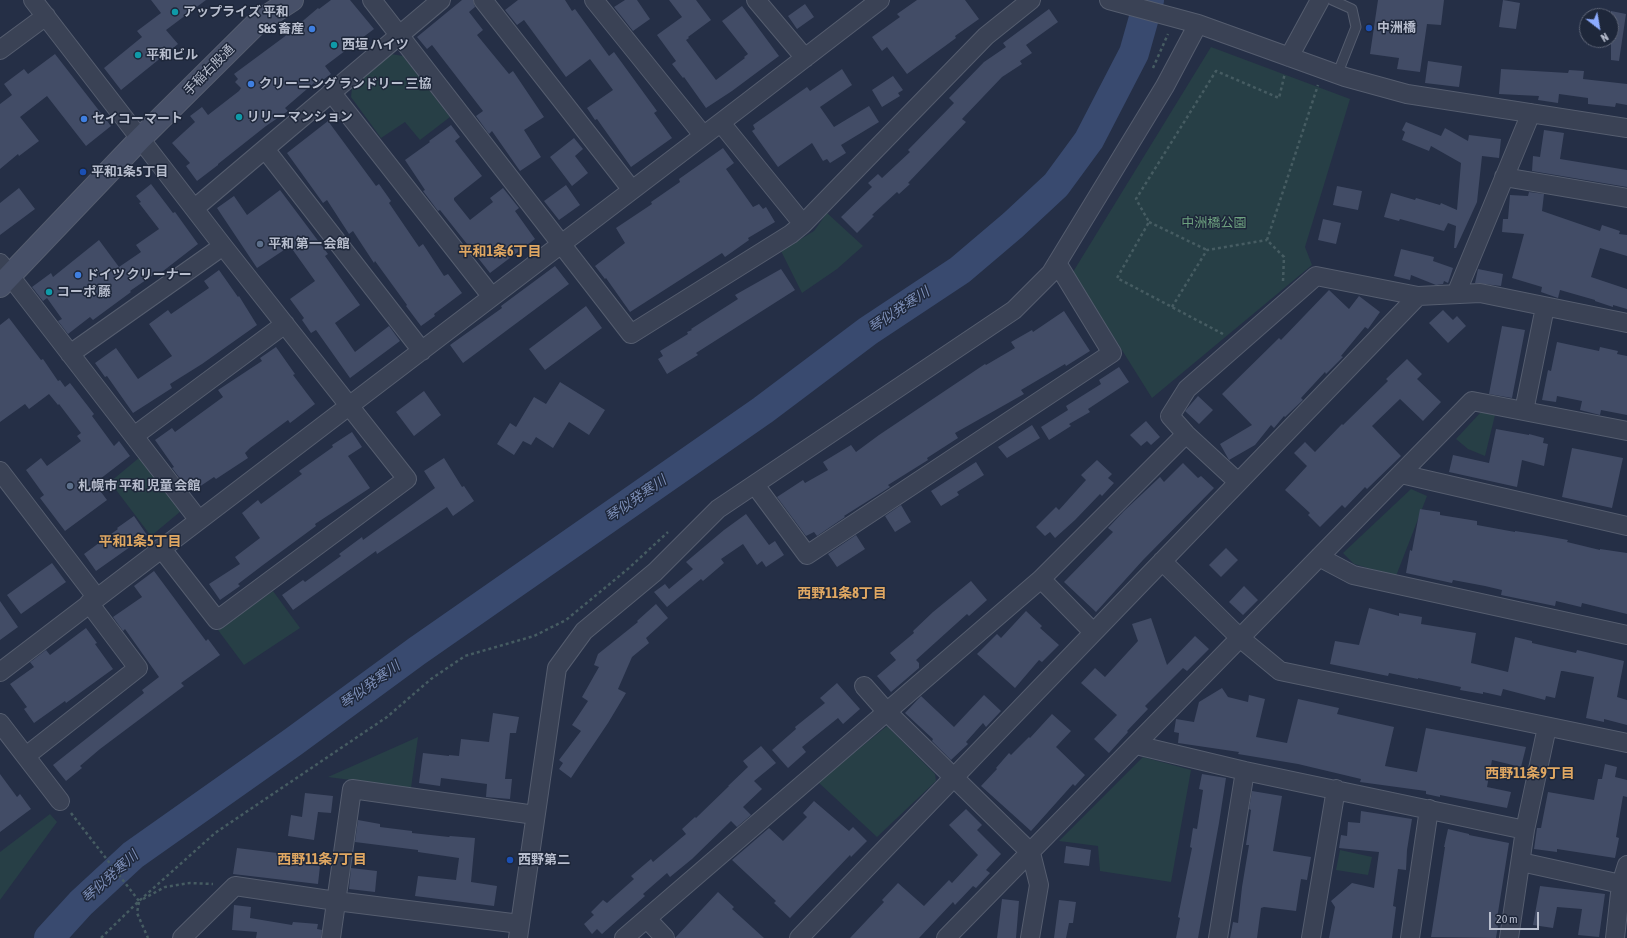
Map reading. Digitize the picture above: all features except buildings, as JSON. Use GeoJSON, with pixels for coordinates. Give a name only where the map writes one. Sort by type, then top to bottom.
{"type":"FeatureCollection","features":[{"type":"Feature","properties":{"kind":"street"},"geometry":{"type":"LineString","coordinates":[[33,0],[223,246],[407,479],[217,620],[161,548]]}},
{"type":"Feature","properties":{"kind":"street","name":"手稲右股通"},"geometry":{"type":"LineString","coordinates":[[3,274],[258,22],[292,0]]}},
{"type":"Feature","properties":{"kind":"street"},"geometry":{"type":"LineString","coordinates":[[372,0],[631,334],[792,234],[986,36],[1031,0]]}},
{"type":"Feature","properties":{"kind":"street"},"geometry":{"type":"LineString","coordinates":[[195,208],[441,0]]}},
{"type":"Feature","properties":{"kind":"street"},"geometry":{"type":"LineString","coordinates":[[483,0],[632,190]]}},
{"type":"Feature","properties":{"kind":"street"},"geometry":{"type":"LineString","coordinates":[[594,0],[703,135]]}},
{"type":"Feature","properties":{"kind":"street"},"geometry":{"type":"LineString","coordinates":[[756,0],[805,58]]}},
{"type":"Feature","properties":{"kind":"street"},"geometry":{"type":"LineString","coordinates":[[0,672],[198,519],[562,246],[703,135],[721,123],[880,0]]}},
{"type":"Feature","properties":{"kind":"street"},"geometry":{"type":"LineString","coordinates":[[1109,0],[1198,24],[1330,72],[1407,94],[1627,128]]}},
{"type":"Feature","properties":{"kind":"street"},"geometry":{"type":"LineString","coordinates":[[1289,57],[1320,0]]}},
{"type":"Feature","properties":{"kind":"street"},"geometry":{"type":"LineString","coordinates":[[0,50],[46,16]]}},
{"type":"Feature","properties":{"kind":"street"},"geometry":{"type":"LineString","coordinates":[[182,938],[235,886],[519,931],[557,668],[584,631],[655,572],[718,509],[1014,310],[1051,273],[1165,86],[1198,24]]}},
{"type":"Feature","properties":{"kind":"street"},"geometry":{"type":"LineString","coordinates":[[331,92],[492,297]]}},
{"type":"Feature","properties":{"kind":"street"},"geometry":{"type":"LineString","coordinates":[[1456,294],[1531,113]]}},
{"type":"Feature","properties":{"kind":"street"},"geometry":{"type":"LineString","coordinates":[[721,123],[803,224]]}},
{"type":"Feature","properties":{"kind":"street"},"geometry":{"type":"LineString","coordinates":[[265,149],[422,351]]}},
{"type":"Feature","properties":{"kind":"street"},"geometry":{"type":"LineString","coordinates":[[1504,177],[1627,198]]}},
{"type":"Feature","properties":{"kind":"street"},"geometry":{"type":"LineString","coordinates":[[70,354],[223,246]]}},
{"type":"Feature","properties":{"kind":"street"},"geometry":{"type":"LineString","coordinates":[[755,485],[807,555],[1112,353],[1057,263]]}},
{"type":"Feature","properties":{"kind":"street"},"geometry":{"type":"LineString","coordinates":[[3,274],[70,354],[198,519]]}},
{"type":"Feature","properties":{"kind":"street"},"geometry":{"type":"LineString","coordinates":[[1238,482],[1186,434],[1170,416],[1187,389],[1316,276],[1418,296],[1480,293],[1627,324]]}},
{"type":"Feature","properties":{"kind":"street"},"geometry":{"type":"LineString","coordinates":[[799,938],[955,778],[1093,632],[1418,296]]}},
{"type":"Feature","properties":{"kind":"street"},"geometry":{"type":"LineString","coordinates":[[1524,411],[1545,307]]}},
{"type":"Feature","properties":{"kind":"street"},"geometry":{"type":"LineString","coordinates":[[134,436],[285,324]]}},
{"type":"Feature","properties":{"kind":"street"},"geometry":{"type":"LineString","coordinates":[[946,938],[1472,402],[1627,431]]}},
{"type":"Feature","properties":{"kind":"street"},"geometry":{"type":"LineString","coordinates":[[624,938],[1040,579],[1186,434]]}},
{"type":"Feature","properties":{"kind":"street"},"geometry":{"type":"LineString","coordinates":[[0,471],[93,601],[138,668],[26,756]]}},
{"type":"Feature","properties":{"kind":"street"},"geometry":{"type":"LineString","coordinates":[[1401,474],[1627,526]]}},
{"type":"Feature","properties":{"kind":"street"},"geometry":{"type":"LineString","coordinates":[[1319,557],[1353,575],[1627,635]]}},
{"type":"Feature","properties":{"kind":"street"},"geometry":{"type":"LineString","coordinates":[[1162,561],[1240,638],[1280,672],[1627,743]]}},
{"type":"Feature","properties":{"kind":"street"},"geometry":{"type":"LineString","coordinates":[[1040,579],[1093,632]]}},
{"type":"Feature","properties":{"kind":"street"},"geometry":{"type":"LineString","coordinates":[[864,686],[887,712],[1030,853],[1038,885],[1030,938]]}},
{"type":"Feature","properties":{"kind":"street"},"geometry":{"type":"LineString","coordinates":[[0,723],[60,801]]}},
{"type":"Feature","properties":{"kind":"street"},"geometry":{"type":"LineString","coordinates":[[1509,938],[1525,830],[1548,727]]}},
{"type":"Feature","properties":{"kind":"street"},"geometry":{"type":"LineString","coordinates":[[1136,745],[1525,830]]}},
{"type":"Feature","properties":{"kind":"street"},"geometry":{"type":"LineString","coordinates":[[1218,938],[1245,770]]}},
{"type":"Feature","properties":{"kind":"street"},"geometry":{"type":"LineString","coordinates":[[331,938],[352,789],[535,815]]}},
{"type":"Feature","properties":{"kind":"street"},"geometry":{"type":"LineString","coordinates":[[1311,938],[1336,789]]}},
{"type":"Feature","properties":{"kind":"street"},"geometry":{"type":"LineString","coordinates":[[1410,938],[1429,809]]}},
{"type":"Feature","properties":{"kind":"street"},"geometry":{"type":"LineString","coordinates":[[1521,862],[1621,884]]}},
{"type":"Feature","properties":{"kind":"street"},"geometry":{"type":"LineString","coordinates":[[1615,938],[1621,884],[1627,865]]}},
{"type":"Feature","properties":{"kind":"street"},"geometry":{"type":"LineString","coordinates":[[647,919],[665,938]]}},
{"type":"Feature","properties":{"kind":"lane"},"geometry":{"type":"LineString","coordinates":[[1330,72],[1356,27],[1352,9],[1332,0]]}},
{"type":"Feature","properties":{"kind":"path"},"geometry":{"type":"LineString","coordinates":[[1151,73],[1170,17]]}},
{"type":"Feature","properties":{"kind":"path"},"geometry":{"type":"LineString","coordinates":[[1267,240],[1207,250],[1149,222],[1136,199],[1216,72],[1279,98],[1289,57]]}},
{"type":"Feature","properties":{"kind":"path"},"geometry":{"type":"LineString","coordinates":[[1267,240],[1330,72]]}},
{"type":"Feature","properties":{"kind":"path"},"geometry":{"type":"LineString","coordinates":[[1149,222],[1117,278],[1240,342]]}},
{"type":"Feature","properties":{"kind":"path"},"geometry":{"type":"LineString","coordinates":[[1267,240],[1284,257],[1282,305]]}},
{"type":"Feature","properties":{"kind":"path"},"geometry":{"type":"LineString","coordinates":[[1172,307],[1207,250]]}},
{"type":"Feature","properties":{"kind":"path"},"geometry":{"type":"LineString","coordinates":[[101,938],[139,901],[215,834],[387,717],[431,679],[465,656],[534,636],[566,620],[629,568],[670,531]]}},
{"type":"Feature","properties":{"kind":"path"},"geometry":{"type":"LineString","coordinates":[[78,822],[139,901],[137,913],[148,938]]}},
{"type":"Feature","properties":{"kind":"path"},"geometry":{"type":"LineString","coordinates":[[139,901],[165,887],[190,883],[203,882],[235,886]]}},
{"type":"Feature","properties":{"kind":"green space","name":"中洲橋公園"},"geometry":{"type":"Polygon","coordinates":[[[1211,47],[1350,99],[1305,247],[1312,265],[1152,398],[1073,272],[1211,47]]]}},
{"type":"Feature","properties":{"kind":"green space"},"geometry":{"type":"Polygon","coordinates":[[[391,54],[403,56],[450,117],[420,140],[405,122],[381,138],[351,97],[352,88],[391,54]]]}},
{"type":"Feature","properties":{"kind":"green space"},"geometry":{"type":"Polygon","coordinates":[[[827,213],[863,246],[837,269],[802,293],[781,251],[814,231],[827,213]]]}},
{"type":"Feature","properties":{"kind":"green space"},"geometry":{"type":"Polygon","coordinates":[[[1481,412],[1495,415],[1485,456],[1468,449],[1456,439],[1481,412]]]}},
{"type":"Feature","properties":{"kind":"green space"},"geometry":{"type":"Polygon","coordinates":[[[140,457],[181,511],[151,536],[110,482],[140,457]]]}},
{"type":"Feature","properties":{"kind":"green space"},"geometry":{"type":"Polygon","coordinates":[[[1411,489],[1427,496],[1396,576],[1354,564],[1343,553],[1411,489]]]}},
{"type":"Feature","properties":{"kind":"green space"},"geometry":{"type":"Polygon","coordinates":[[[273,591],[300,628],[244,665],[218,630],[273,591]]]}},
{"type":"Feature","properties":{"kind":"green space"},"geometry":{"type":"Polygon","coordinates":[[[887,726],[935,774],[936,781],[877,837],[818,782],[887,726]]]}},
{"type":"Feature","properties":{"kind":"green space"},"geometry":{"type":"Polygon","coordinates":[[[418,737],[411,788],[328,777],[418,737]]]}},
{"type":"Feature","properties":{"kind":"green space"},"geometry":{"type":"Polygon","coordinates":[[[1143,757],[1191,770],[1171,882],[1100,871],[1098,846],[1059,841],[1143,757]]]}},
{"type":"Feature","properties":{"kind":"green space"},"geometry":{"type":"Polygon","coordinates":[[[50,814],[57,822],[0,900],[0,852],[50,814]]]}},
{"type":"Feature","properties":{"kind":"green space"},"geometry":{"type":"Polygon","coordinates":[[[1340,850],[1372,857],[1368,875],[1336,870],[1340,850]]]}},
{"type":"Feature","properties":{"kind":"waterway","name":"琴似発寒川"},"geometry":{"type":"LineString","coordinates":[[49,938],[81,903],[133,855],[293,742],[417,651],[763,410],[868,331],[960,270],[1013,225],[1056,185],[1089,140],[1134,53],[1149,0]]}},
{"type":"Feature","properties":{"kind":"place","name":"アップライズ 平和"},"geometry":{"type":"Point","coordinates":[175,12]}},
{"type":"Feature","properties":{"kind":"place","name":"中洲橋"},"geometry":{"type":"Point","coordinates":[1369,28]}},
{"type":"Feature","properties":{"kind":"place","name":"S&S 畜産"},"geometry":{"type":"Point","coordinates":[312,29]}},
{"type":"Feature","properties":{"kind":"place","name":"西垣 ハイツ"},"geometry":{"type":"Point","coordinates":[334,45]}},
{"type":"Feature","properties":{"kind":"place","name":"平和ビル"},"geometry":{"type":"Point","coordinates":[138,55]}},
{"type":"Feature","properties":{"kind":"place","name":"クリーニング ランドリー 三協"},"geometry":{"type":"Point","coordinates":[251,84]}},
{"type":"Feature","properties":{"kind":"place","name":"リリー マンション"},"geometry":{"type":"Point","coordinates":[239,117]}},
{"type":"Feature","properties":{"kind":"place","name":"セイコーマート"},"geometry":{"type":"Point","coordinates":[84,119]}},
{"type":"Feature","properties":{"kind":"place","name":"平和1条5丁目"},"geometry":{"type":"Point","coordinates":[83,172]}},
{"type":"Feature","properties":{"kind":"place","name":"平和 第一 会館"},"geometry":{"type":"Point","coordinates":[260,244]}},
{"type":"Feature","properties":{"kind":"place","name":"ドイツ クリーナー"},"geometry":{"type":"Point","coordinates":[78,275]}},
{"type":"Feature","properties":{"kind":"place","name":"コーポ 藤"},"geometry":{"type":"Point","coordinates":[49,292]}},
{"type":"Feature","properties":{"kind":"place","name":"札幌市 平和 児童 会館"},"geometry":{"type":"Point","coordinates":[70,486]}},
{"type":"Feature","properties":{"kind":"place","name":"西野第二"},"geometry":{"type":"Point","coordinates":[510,860]}},
{"type":"Feature","properties":{"kind":"district","name":"平和1条6丁目"},"geometry":{"type":"Point","coordinates":[500,252]}},
{"type":"Feature","properties":{"kind":"district","name":"平和1条5丁目"},"geometry":{"type":"Point","coordinates":[140,542]}},
{"type":"Feature","properties":{"kind":"district","name":"西野11条8丁目"},"geometry":{"type":"Point","coordinates":[842,594]}},
{"type":"Feature","properties":{"kind":"district","name":"西野11条9丁目"},"geometry":{"type":"Point","coordinates":[1530,774]}},
{"type":"Feature","properties":{"kind":"district","name":"西野11条7丁目"},"geometry":{"type":"Point","coordinates":[322,860]}}]}
